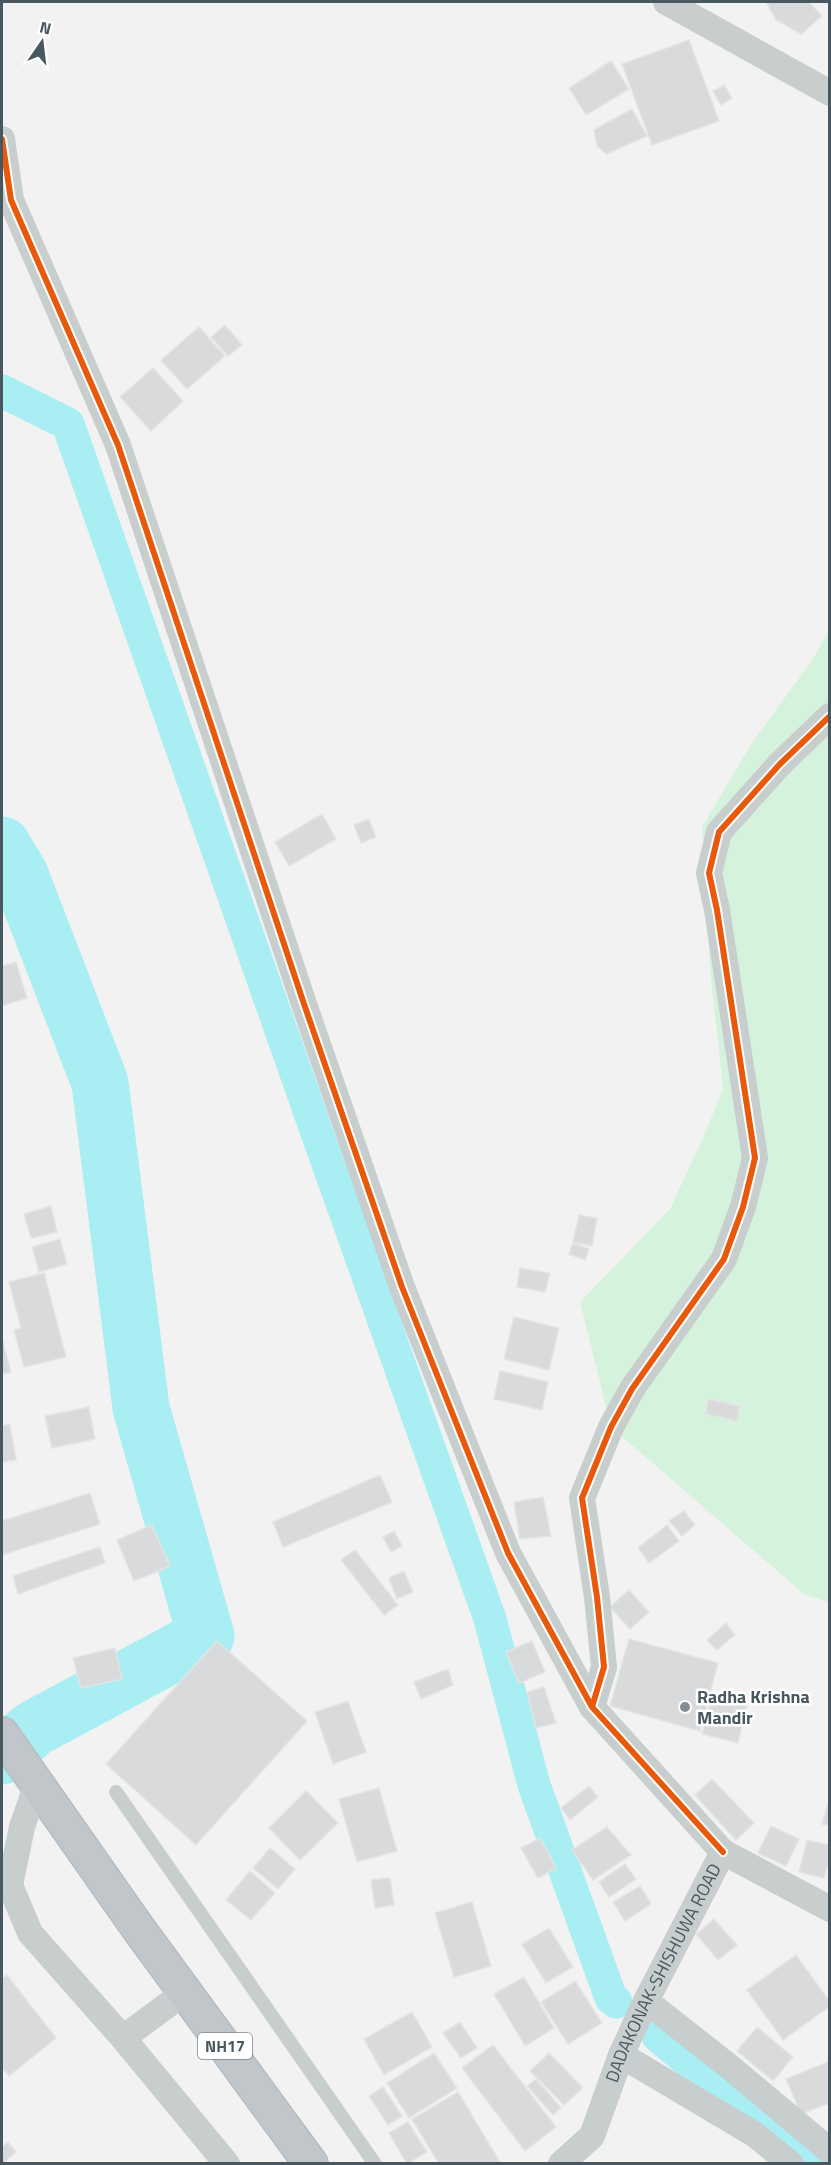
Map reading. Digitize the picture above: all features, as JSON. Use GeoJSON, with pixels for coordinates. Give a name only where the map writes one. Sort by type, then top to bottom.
{"type":"FeatureCollection","features":[{"type":"Feature","properties":{"kind":"highway","name":"NH17"},"geometry":{"type":"LineString","coordinates":[[2,1734],[138,1928],[311,2163]]}},
{"type":"Feature","properties":{"kind":"street"},"geometry":{"type":"LineString","coordinates":[[666,2],[830,93]]}},
{"type":"Feature","properties":{"kind":"street"},"geometry":{"type":"LineString","coordinates":[[2,139],[11,200],[118,445],[300,993],[402,1287],[508,1553],[592,1707],[723,1852]]}},
{"type":"Feature","properties":{"kind":"street"},"geometry":{"type":"LineString","coordinates":[[592,1707],[604,1667],[599,1608],[582,1498],[611,1427],[632,1389],[724,1258],[743,1208],[755,1158],[717,910],[709,873],[719,832],[780,764],[830,716]]}},
{"type":"Feature","properties":{"kind":"street"},"geometry":{"type":"LineString","coordinates":[[37,1785],[22,1827],[10,1885],[30,1933],[123,2038],[227,2163]]}},
{"type":"Feature","properties":{"kind":"street","name":"DADAKONAK-SHISHUWA ROAD"},"geometry":{"type":"LineString","coordinates":[[561,2163],[592,2136],[621,2055],[646,2001],[723,1852],[830,1909]]}},
{"type":"Feature","properties":{"kind":"street"},"geometry":{"type":"LineString","coordinates":[[123,2038],[186,1992]]}},
{"type":"Feature","properties":{"kind":"street"},"geometry":{"type":"LineString","coordinates":[[646,2001],[830,2151]]}},
{"type":"Feature","properties":{"kind":"street"},"geometry":{"type":"LineString","coordinates":[[621,2055],[754,2134],[791,2163]]}},
{"type":"Feature","properties":{"kind":"lane"},"geometry":{"type":"LineString","coordinates":[[116,1792],[375,2163]]}},
{"type":"Feature","properties":{"kind":"green space"},"geometry":{"type":"Polygon","coordinates":[[[829,631],[829,1602],[805,1595],[611,1427],[580,1302],[670,1209],[723,1089],[710,968],[702,827],[753,741],[811,662],[829,631]]]}},
{"type":"Feature","properties":{"kind":"building"},"geometry":{"type":"Polygon","coordinates":[[[766,2],[809,2],[822,16],[801,34],[776,20],[766,2]]]}},
{"type":"Feature","properties":{"kind":"building"},"geometry":{"type":"Polygon","coordinates":[[[689,40],[719,121],[652,145],[622,64],[689,40]]]}},
{"type":"Feature","properties":{"kind":"building"},"geometry":{"type":"Polygon","coordinates":[[[611,61],[629,89],[586,115],[569,88],[611,61]]]}},
{"type":"Feature","properties":{"kind":"building"},"geometry":{"type":"Polygon","coordinates":[[[724,85],[732,98],[721,105],[713,91],[724,85]]]}},
{"type":"Feature","properties":{"kind":"building"},"geometry":{"type":"Polygon","coordinates":[[[632,109],[647,136],[607,154],[597,146],[594,130],[632,109]]]}},
{"type":"Feature","properties":{"kind":"building"},"geometry":{"type":"Polygon","coordinates":[[[225,325],[242,345],[228,356],[211,337],[225,325]]]}},
{"type":"Feature","properties":{"kind":"building"},"geometry":{"type":"Polygon","coordinates":[[[199,327],[225,356],[187,389],[161,360],[199,327]]]}},
{"type":"Feature","properties":{"kind":"building"},"geometry":{"type":"Polygon","coordinates":[[[153,368],[183,401],[151,431],[120,397],[153,368]]]}},
{"type":"Feature","properties":{"kind":"building"},"geometry":{"type":"Polygon","coordinates":[[[322,814],[336,839],[289,866],[275,842],[322,814]]]}},
{"type":"Feature","properties":{"kind":"building"},"geometry":{"type":"Polygon","coordinates":[[[369,819],[376,837],[361,843],[354,825],[369,819]]]}},
{"type":"Feature","properties":{"kind":"building"},"geometry":{"type":"Polygon","coordinates":[[[16,962],[27,998],[2,1006],[2,966],[16,962]]]}},
{"type":"Feature","properties":{"kind":"building"},"geometry":{"type":"Polygon","coordinates":[[[51,1206],[57,1232],[31,1238],[24,1214],[51,1206]]]}},
{"type":"Feature","properties":{"kind":"building"},"geometry":{"type":"Polygon","coordinates":[[[579,1215],[597,1218],[592,1246],[573,1242],[579,1215]]]}},
{"type":"Feature","properties":{"kind":"building"},"geometry":{"type":"Polygon","coordinates":[[[60,1239],[67,1264],[39,1272],[32,1247],[60,1239]]]}},
{"type":"Feature","properties":{"kind":"building"},"geometry":{"type":"Polygon","coordinates":[[[573,1243],[589,1249],[585,1260],[569,1254],[573,1243]]]}},
{"type":"Feature","properties":{"kind":"building"},"geometry":{"type":"Polygon","coordinates":[[[520,1268],[550,1273],[545,1292],[517,1287],[520,1268]]]}},
{"type":"Feature","properties":{"kind":"building"},"geometry":{"type":"Polygon","coordinates":[[[44,1273],[66,1357],[24,1367],[14,1330],[21,1328],[9,1282],[44,1273]]]}},
{"type":"Feature","properties":{"kind":"building"},"geometry":{"type":"Polygon","coordinates":[[[514,1317],[559,1328],[549,1370],[504,1359],[514,1317]]]}},
{"type":"Feature","properties":{"kind":"building"},"geometry":{"type":"Polygon","coordinates":[[[2,1338],[11,1372],[2,1374],[2,1338]]]}},
{"type":"Feature","properties":{"kind":"building"},"geometry":{"type":"Polygon","coordinates":[[[500,1371],[548,1382],[542,1410],[494,1399],[500,1371]]]}},
{"type":"Feature","properties":{"kind":"building"},"geometry":{"type":"Polygon","coordinates":[[[708,1399],[740,1406],[737,1421],[705,1414],[708,1399]]]}},
{"type":"Feature","properties":{"kind":"building"},"geometry":{"type":"Polygon","coordinates":[[[89,1407],[95,1439],[52,1448],[45,1416],[89,1407]]]}},
{"type":"Feature","properties":{"kind":"building"},"geometry":{"type":"Polygon","coordinates":[[[10,1424],[16,1460],[2,1462],[2,1426],[10,1424]]]}},
{"type":"Feature","properties":{"kind":"building"},"geometry":{"type":"Polygon","coordinates":[[[380,1475],[392,1502],[283,1547],[273,1522],[380,1475]]]}},
{"type":"Feature","properties":{"kind":"building"},"geometry":{"type":"Polygon","coordinates":[[[90,1493],[100,1524],[2,1555],[2,1521],[90,1493]]]}},
{"type":"Feature","properties":{"kind":"building"},"geometry":{"type":"Polygon","coordinates":[[[543,1497],[551,1536],[520,1539],[514,1502],[543,1497]]]}},
{"type":"Feature","properties":{"kind":"building"},"geometry":{"type":"Polygon","coordinates":[[[684,1511],[695,1525],[682,1536],[669,1521],[684,1511]]]}},
{"type":"Feature","properties":{"kind":"building"},"geometry":{"type":"Polygon","coordinates":[[[152,1525],[170,1566],[134,1581],[117,1540],[152,1525]]]}},
{"type":"Feature","properties":{"kind":"building"},"geometry":{"type":"Polygon","coordinates":[[[667,1525],[679,1541],[649,1563],[638,1548],[667,1525]]]}},
{"type":"Feature","properties":{"kind":"building"},"geometry":{"type":"Polygon","coordinates":[[[394,1531],[402,1546],[391,1552],[383,1537],[394,1531]]]}},
{"type":"Feature","properties":{"kind":"building"},"geometry":{"type":"Polygon","coordinates":[[[100,1547],[105,1563],[18,1594],[13,1576],[100,1547]]]}},
{"type":"Feature","properties":{"kind":"building"},"geometry":{"type":"Polygon","coordinates":[[[355,1550],[398,1605],[384,1615],[341,1560],[355,1550]]]}},
{"type":"Feature","properties":{"kind":"building"},"geometry":{"type":"Polygon","coordinates":[[[404,1571],[413,1592],[397,1599],[389,1578],[404,1571]]]}},
{"type":"Feature","properties":{"kind":"building"},"geometry":{"type":"Polygon","coordinates":[[[629,1590],[649,1612],[630,1629],[610,1607],[629,1590]]]}},
{"type":"Feature","properties":{"kind":"building"},"geometry":{"type":"Polygon","coordinates":[[[726,1623],[735,1635],[717,1650],[707,1640],[726,1623]]]}},
{"type":"Feature","properties":{"kind":"building"},"geometry":{"type":"Polygon","coordinates":[[[629,1639],[718,1663],[700,1731],[610,1706],[629,1639]]]}},
{"type":"Feature","properties":{"kind":"building"},"geometry":{"type":"Polygon","coordinates":[[[217,1641],[307,1721],[196,1845],[106,1764],[217,1641]]]}},
{"type":"Feature","properties":{"kind":"building"},"geometry":{"type":"Polygon","coordinates":[[[532,1641],[545,1672],[519,1683],[506,1652],[532,1641]]]}},
{"type":"Feature","properties":{"kind":"building"},"geometry":{"type":"Polygon","coordinates":[[[115,1648],[122,1679],[81,1688],[73,1658],[115,1648]]]}},
{"type":"Feature","properties":{"kind":"building"},"geometry":{"type":"Polygon","coordinates":[[[448,1669],[453,1685],[421,1699],[414,1682],[448,1669]]]}},
{"type":"Feature","properties":{"kind":"building"},"geometry":{"type":"Polygon","coordinates":[[[544,1687],[556,1723],[536,1728],[527,1692],[544,1687]]]}},
{"type":"Feature","properties":{"kind":"building"},"geometry":{"type":"Polygon","coordinates":[[[712,1696],[747,1704],[738,1743],[702,1734],[712,1696]]]}},
{"type":"Feature","properties":{"kind":"building"},"geometry":{"type":"Polygon","coordinates":[[[348,1701],[366,1752],[333,1764],[315,1712],[348,1701]]]}},
{"type":"Feature","properties":{"kind":"building"},"geometry":{"type":"Polygon","coordinates":[[[712,1779],[754,1823],[736,1840],[695,1795],[712,1779]]]}},
{"type":"Feature","properties":{"kind":"building"},"geometry":{"type":"Polygon","coordinates":[[[589,1786],[598,1797],[570,1820],[561,1808],[589,1786]]]}},
{"type":"Feature","properties":{"kind":"building"},"geometry":{"type":"Polygon","coordinates":[[[379,1788],[397,1851],[357,1862],[339,1799],[379,1788]]]}},
{"type":"Feature","properties":{"kind":"building"},"geometry":{"type":"Polygon","coordinates":[[[306,1791],[338,1823],[300,1860],[269,1828],[306,1791]]]}},
{"type":"Feature","properties":{"kind":"building"},"geometry":{"type":"Polygon","coordinates":[[[830,1797],[830,1826],[822,1824],[830,1797]]]}},
{"type":"Feature","properties":{"kind":"building"},"geometry":{"type":"Polygon","coordinates":[[[771,1826],[799,1839],[786,1866],[758,1853],[771,1826]]]}},
{"type":"Feature","properties":{"kind":"building"},"geometry":{"type":"Polygon","coordinates":[[[607,1827],[631,1855],[593,1880],[572,1850],[607,1827]]]}},
{"type":"Feature","properties":{"kind":"building"},"geometry":{"type":"Polygon","coordinates":[[[540,1838],[556,1868],[538,1878],[521,1848],[540,1838]]]}},
{"type":"Feature","properties":{"kind":"building"},"geometry":{"type":"Polygon","coordinates":[[[807,1840],[830,1845],[824,1878],[799,1872],[807,1840]]]}},
{"type":"Feature","properties":{"kind":"building"},"geometry":{"type":"Polygon","coordinates":[[[270,1848],[295,1869],[278,1889],[253,1868],[270,1848]]]}},
{"type":"Feature","properties":{"kind":"building"},"geometry":{"type":"Polygon","coordinates":[[[625,1864],[636,1879],[609,1897],[599,1882],[625,1864]]]}},
{"type":"Feature","properties":{"kind":"building"},"geometry":{"type":"Polygon","coordinates":[[[250,1871],[275,1893],[251,1920],[226,1900],[250,1871]]]}},
{"type":"Feature","properties":{"kind":"building"},"geometry":{"type":"Polygon","coordinates":[[[390,1878],[394,1905],[375,1908],[371,1880],[390,1878]]]}},
{"type":"Feature","properties":{"kind":"building"},"geometry":{"type":"Polygon","coordinates":[[[640,1886],[651,1904],[625,1921],[613,1902],[640,1886]]]}},
{"type":"Feature","properties":{"kind":"building"},"geometry":{"type":"Polygon","coordinates":[[[472,1902],[491,1966],[454,1977],[435,1913],[472,1902]]]}},
{"type":"Feature","properties":{"kind":"building"},"geometry":{"type":"Polygon","coordinates":[[[714,1919],[737,1945],[718,1960],[696,1934],[714,1919]]]}},
{"type":"Feature","properties":{"kind":"building"},"geometry":{"type":"Polygon","coordinates":[[[549,1928],[573,1967],[546,1983],[522,1944],[549,1928]]]}},
{"type":"Feature","properties":{"kind":"building"},"geometry":{"type":"Polygon","coordinates":[[[796,1955],[830,2002],[830,2006],[783,2040],[747,1990],[796,1955]]]}},
{"type":"Feature","properties":{"kind":"building"},"geometry":{"type":"Polygon","coordinates":[[[7,1975],[56,2038],[9,2076],[2,2067],[2,1979],[7,1975]]]}},
{"type":"Feature","properties":{"kind":"building"},"geometry":{"type":"Polygon","coordinates":[[[524,1977],[554,2028],[525,2046],[494,1994],[524,1977]]]}},
{"type":"Feature","properties":{"kind":"building"},"geometry":{"type":"Polygon","coordinates":[[[575,1981],[602,2023],[568,2044],[541,2002],[575,1981]]]}},
{"type":"Feature","properties":{"kind":"building"},"geometry":{"type":"Polygon","coordinates":[[[412,2012],[432,2047],[384,2075],[364,2039],[412,2012]]]}},
{"type":"Feature","properties":{"kind":"building"},"geometry":{"type":"Polygon","coordinates":[[[460,2022],[477,2048],[461,2058],[443,2033],[460,2022]]]}},
{"type":"Feature","properties":{"kind":"building"},"geometry":{"type":"Polygon","coordinates":[[[757,2027],[793,2057],[773,2081],[737,2051],[757,2027]]]}},
{"type":"Feature","properties":{"kind":"building"},"geometry":{"type":"Polygon","coordinates":[[[493,2045],[556,2127],[525,2151],[462,2068],[493,2045]]]}},
{"type":"Feature","properties":{"kind":"building"},"geometry":{"type":"Polygon","coordinates":[[[434,2053],[457,2088],[409,2118],[387,2083],[434,2053]]]}},
{"type":"Feature","properties":{"kind":"building"},"geometry":{"type":"Polygon","coordinates":[[[549,2053],[583,2088],[564,2105],[530,2071],[549,2053]]]}},
{"type":"Feature","properties":{"kind":"building"},"geometry":{"type":"Polygon","coordinates":[[[830,2061],[830,2103],[801,2114],[786,2079],[830,2061]]]}},
{"type":"Feature","properties":{"kind":"building"},"geometry":{"type":"Polygon","coordinates":[[[536,2079],[561,2108],[553,2115],[527,2086],[536,2079]]]}},
{"type":"Feature","properties":{"kind":"building"},"geometry":{"type":"Polygon","coordinates":[[[383,2087],[402,2116],[388,2125],[369,2096],[383,2087]]]}},
{"type":"Feature","properties":{"kind":"building"},"geometry":{"type":"Polygon","coordinates":[[[458,2092],[501,2164],[439,2164],[412,2119],[458,2092]]]}},
{"type":"Feature","properties":{"kind":"building"},"geometry":{"type":"Polygon","coordinates":[[[408,2122],[427,2152],[407,2164],[389,2133],[408,2122]]]}},
{"type":"Feature","properties":{"kind":"building"},"geometry":{"type":"Polygon","coordinates":[[[8,2142],[16,2152],[2,2164],[2,2147],[8,2142]]]}},
{"type":"Feature","properties":{"kind":"waterway"},"geometry":{"type":"LineString","coordinates":[[2,391],[68,424],[490,1619],[534,1785],[611,1998],[616,2002]]}},
{"type":"Feature","properties":{"kind":"waterway"},"geometry":{"type":"LineString","coordinates":[[2,845],[20,875],[100,1083],[141,1408],[206,1636],[33,1729],[2,1756]]}},
{"type":"Feature","properties":{"kind":"waterway"},"geometry":{"type":"LineString","coordinates":[[658,2036],[813,2164]]}},
{"type":"Feature","properties":{"kind":"cycle path"},"geometry":{"type":"LineString","coordinates":[[2,139],[11,200],[118,445],[304,1004],[402,1287],[508,1553],[592,1707],[723,1852]]}},
{"type":"Feature","properties":{"kind":"cycle path"},"geometry":{"type":"LineString","coordinates":[[592,1707],[604,1667],[597,1597],[582,1498],[611,1427],[632,1389],[724,1259],[743,1207],[755,1158],[717,910],[709,873],[719,832],[780,764],[830,716]]}},
{"type":"Feature","properties":{"kind":"place","name":"Radha Krishna Mandir"},"geometry":{"type":"Point","coordinates":[685,1707]}}]}
